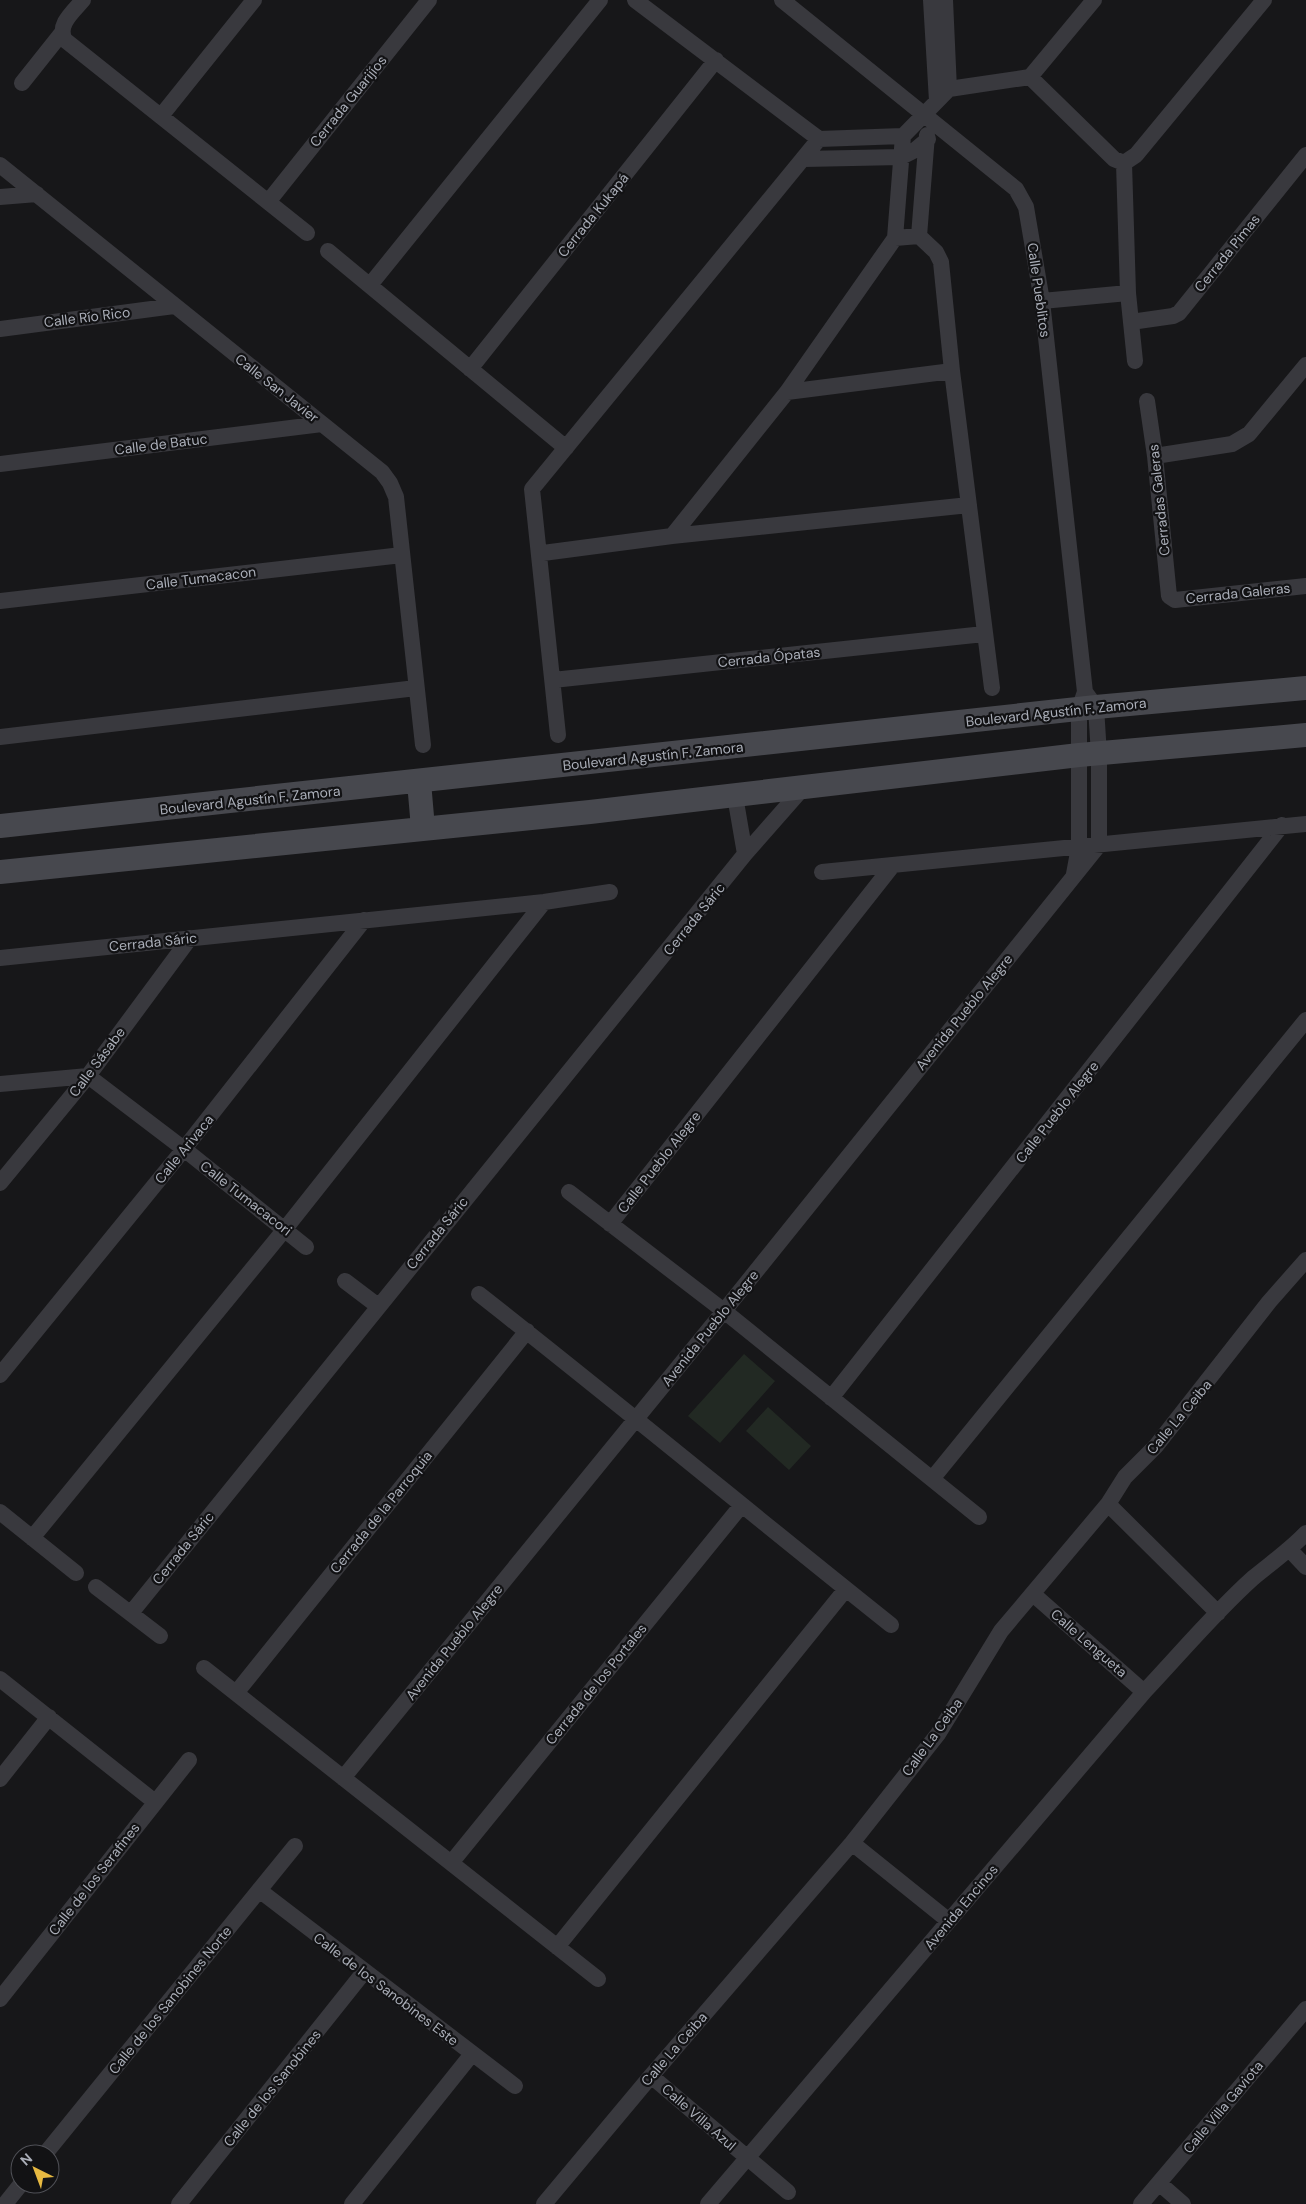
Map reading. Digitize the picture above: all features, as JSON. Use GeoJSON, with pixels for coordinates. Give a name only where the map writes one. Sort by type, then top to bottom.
{"type":"FeatureCollection","features":[{"type":"Feature","properties":{"kind":"street"},"geometry":{"type":"LineString","coordinates":[[22,83],[61,34],[62,27],[83,0]]}},
{"type":"Feature","properties":{"kind":"street"},"geometry":{"type":"LineString","coordinates":[[161,116],[254,0]]}},
{"type":"Feature","properties":{"kind":"street","name":"Cerrada Guarijíos"},"geometry":{"type":"LineString","coordinates":[[268,202],[429,0]]}},
{"type":"Feature","properties":{"kind":"street"},"geometry":{"type":"LineString","coordinates":[[370,286],[600,0]]}},
{"type":"Feature","properties":{"kind":"street"},"geometry":{"type":"LineString","coordinates":[[635,0],[818,139],[903,136]]}},
{"type":"Feature","properties":{"kind":"street","name":"Calle Pueblitos"},"geometry":{"type":"LineString","coordinates":[[782,0],[1016,189],[1026,207],[1042,301],[1087,703]]}},
{"type":"Feature","properties":{"kind":"street"},"geometry":{"type":"LineString","coordinates":[[924,0],[930,0],[937,101]]}},
{"type":"Feature","properties":{"kind":"street"},"geometry":{"type":"LineString","coordinates":[[945,0],[949,89]]}},
{"type":"Feature","properties":{"kind":"street"},"geometry":{"type":"LineString","coordinates":[[672,536],[786,392],[895,238],[903,136],[949,89],[1030,77],[1094,0]]}},
{"type":"Feature","properties":{"kind":"street"},"geometry":{"type":"LineString","coordinates":[[1124,163],[1136,155],[1264,0]]}},
{"type":"Feature","properties":{"kind":"street"},"geometry":{"type":"LineString","coordinates":[[61,34],[65,40],[308,233]]}},
{"type":"Feature","properties":{"kind":"street","name":"Cerrada Kukapá"},"geometry":{"type":"LineString","coordinates":[[470,369],[716,60]]}},
{"type":"Feature","properties":{"kind":"street"},"geometry":{"type":"LineString","coordinates":[[1030,77],[1114,159],[1124,163]]}},
{"type":"Feature","properties":{"kind":"street"},"geometry":{"type":"LineString","coordinates":[[918,236],[928,139],[924,115]]}},
{"type":"Feature","properties":{"kind":"street"},"geometry":{"type":"LineString","coordinates":[[558,735],[532,489],[804,159],[818,139]]}},
{"type":"Feature","properties":{"kind":"street"},"geometry":{"type":"LineString","coordinates":[[804,159],[901,157],[915,150],[928,139]]}},
{"type":"Feature","properties":{"kind":"street","name":"Cerrada Pimas"},"geometry":{"type":"LineString","coordinates":[[1131,322],[1173,316],[1179,313],[1306,155]]}},
{"type":"Feature","properties":{"kind":"street"},"geometry":{"type":"LineString","coordinates":[[1124,163],[1128,293],[1135,361]]}},
{"type":"Feature","properties":{"kind":"street","name":"Calle San Javier"},"geometry":{"type":"LineString","coordinates":[[0,165],[382,472],[390,483],[396,497],[423,745]]}},
{"type":"Feature","properties":{"kind":"street"},"geometry":{"type":"LineString","coordinates":[[0,197],[37,194]]}},
{"type":"Feature","properties":{"kind":"street"},"geometry":{"type":"LineString","coordinates":[[895,238],[918,236],[936,252],[941,262],[952,371],[992,688]]}},
{"type":"Feature","properties":{"kind":"street"},"geometry":{"type":"LineString","coordinates":[[328,251],[566,448]]}},
{"type":"Feature","properties":{"kind":"street"},"geometry":{"type":"LineString","coordinates":[[1042,301],[1128,293]]}},
{"type":"Feature","properties":{"kind":"street","name":"Calle Río Rico"},"geometry":{"type":"LineString","coordinates":[[0,328],[174,306]]}},
{"type":"Feature","properties":{"kind":"street"},"geometry":{"type":"LineString","coordinates":[[1155,456],[1232,444],[1240,440],[1249,434],[1306,365]]}},
{"type":"Feature","properties":{"kind":"street"},"geometry":{"type":"LineString","coordinates":[[786,392],[952,371]]}},
{"type":"Feature","properties":{"kind":"street","name":"Cerradas Galeras"},"geometry":{"type":"LineString","coordinates":[[1147,401],[1155,456],[1169,596],[1171,598]]}},
{"type":"Feature","properties":{"kind":"street","name":"Calle de Batuc"},"geometry":{"type":"LineString","coordinates":[[0,464],[322,424]]}},
{"type":"Feature","properties":{"kind":"street"},"geometry":{"type":"LineString","coordinates":[[540,556],[543,553],[672,536],[969,505]]}},
{"type":"Feature","properties":{"kind":"street","name":"Calle Tumacacon"},"geometry":{"type":"LineString","coordinates":[[0,601],[402,555]]}},
{"type":"Feature","properties":{"kind":"street","name":"Cerrada Galeras"},"geometry":{"type":"LineString","coordinates":[[1171,598],[1175,600],[1306,586]]}},
{"type":"Feature","properties":{"kind":"street","name":"Cerrada Ópatas"},"geometry":{"type":"LineString","coordinates":[[553,680],[984,634]]}},
{"type":"Feature","properties":{"kind":"street"},"geometry":{"type":"LineString","coordinates":[[0,737],[416,688]]}},
{"type":"Feature","properties":{"kind":"street","name":"Boulevard Agustín F. Zamora"},"geometry":{"type":"LineString","coordinates":[[0,826],[419,782],[1087,703],[1306,688]]}},
{"type":"Feature","properties":{"kind":"street","name":"Avenida Pueblo Alegre"},"geometry":{"type":"LineString","coordinates":[[343,1778],[724,1311],[1099,845],[1089,755],[1087,703]]}},
{"type":"Feature","properties":{"kind":"street"},"geometry":{"type":"LineString","coordinates":[[0,872],[735,796],[1089,755],[1306,735]]}},
{"type":"Feature","properties":{"kind":"street","name":"Avenida Pueblo Alegre"},"geometry":{"type":"LineString","coordinates":[[1074,874],[1079,847],[1089,755]]}},
{"type":"Feature","properties":{"kind":"street"},"geometry":{"type":"LineString","coordinates":[[419,782],[423,828]]}},
{"type":"Feature","properties":{"kind":"street","name":"Cerrada Sáric"},"geometry":{"type":"LineString","coordinates":[[131,1613],[745,854],[803,788]]}},
{"type":"Feature","properties":{"kind":"street"},"geometry":{"type":"LineString","coordinates":[[735,796],[745,854]]}},
{"type":"Feature","properties":{"kind":"street"},"geometry":{"type":"LineString","coordinates":[[822,872],[1306,824]]}},
{"type":"Feature","properties":{"kind":"street","name":"Calle Pueblo Alegre"},"geometry":{"type":"LineString","coordinates":[[831,1398],[1282,825]]}},
{"type":"Feature","properties":{"kind":"street","name":"Calle Pueblo Alegre"},"geometry":{"type":"LineString","coordinates":[[610,1224],[893,865]]}},
{"type":"Feature","properties":{"kind":"street","name":"Cerrada Sáric"},"geometry":{"type":"LineString","coordinates":[[0,958],[544,902],[610,892]]}},
{"type":"Feature","properties":{"kind":"street"},"geometry":{"type":"LineString","coordinates":[[32,1538],[286,1229],[544,902]]}},
{"type":"Feature","properties":{"kind":"street","name":"Calle Arivaca"},"geometry":{"type":"LineString","coordinates":[[0,1375],[184,1149],[364,920]]}},
{"type":"Feature","properties":{"kind":"street","name":"Calle Sásabe"},"geometry":{"type":"LineString","coordinates":[[0,1183],[88,1076],[190,938]]}},
{"type":"Feature","properties":{"kind":"street"},"geometry":{"type":"LineString","coordinates":[[932,1479],[1306,1020]]}},
{"type":"Feature","properties":{"kind":"street"},"geometry":{"type":"LineString","coordinates":[[0,1084],[88,1076]]}},
{"type":"Feature","properties":{"kind":"street","name":"Calle Tumacacori"},"geometry":{"type":"LineString","coordinates":[[88,1076],[306,1246]]}},
{"type":"Feature","properties":{"kind":"street","name":"Calle Pueblo Alegre"},"geometry":{"type":"LineString","coordinates":[[569,1192],[724,1311],[979,1517]]}},
{"type":"Feature","properties":{"kind":"street","name":"Calle La Ceiba"},"geometry":{"type":"LineString","coordinates":[[544,2204],[651,2076],[852,1843],[938,1734],[1001,1631],[1108,1504],[1125,1477],[1156,1446],[1269,1302],[1306,1260]]}},
{"type":"Feature","properties":{"kind":"street"},"geometry":{"type":"LineString","coordinates":[[345,1281],[378,1306]]}},
{"type":"Feature","properties":{"kind":"street"},"geometry":{"type":"LineString","coordinates":[[480,1294],[636,1418],[741,1506],[890,1626]]}},
{"type":"Feature","properties":{"kind":"street","name":"Cerrada de la Parroquia"},"geometry":{"type":"LineString","coordinates":[[236,1693],[527,1331]]}},
{"type":"Feature","properties":{"kind":"street"},"geometry":{"type":"LineString","coordinates":[[1108,1504],[1218,1613]]}},
{"type":"Feature","properties":{"kind":"street","name":"Cerrada de los Portales"},"geometry":{"type":"LineString","coordinates":[[451,1863],[741,1506]]}},
{"type":"Feature","properties":{"kind":"street"},"geometry":{"type":"LineString","coordinates":[[0,1512],[76,1573]]}},
{"type":"Feature","properties":{"kind":"street","name":"Avenida Encinos"},"geometry":{"type":"LineString","coordinates":[[708,2204],[1144,1692],[1218,1613],[1254,1578],[1290,1550],[1306,1533]]}},
{"type":"Feature","properties":{"kind":"street"},"geometry":{"type":"LineString","coordinates":[[1290,1550],[1306,1567]]}},
{"type":"Feature","properties":{"kind":"street"},"geometry":{"type":"LineString","coordinates":[[96,1587],[160,1636]]}},
{"type":"Feature","properties":{"kind":"street"},"geometry":{"type":"LineString","coordinates":[[557,1947],[846,1589]]}},
{"type":"Feature","properties":{"kind":"street","name":"Calle Lengueta"},"geometry":{"type":"LineString","coordinates":[[1033,1594],[1144,1692]]}},
{"type":"Feature","properties":{"kind":"street"},"geometry":{"type":"LineString","coordinates":[[204,1668],[598,1979]]}},
{"type":"Feature","properties":{"kind":"street"},"geometry":{"type":"LineString","coordinates":[[0,1679],[155,1802]]}},
{"type":"Feature","properties":{"kind":"street"},"geometry":{"type":"LineString","coordinates":[[0,1779],[49,1717]]}},
{"type":"Feature","properties":{"kind":"street","name":"Calle de los Serafines"},"geometry":{"type":"LineString","coordinates":[[0,1999],[189,1760]]}},
{"type":"Feature","properties":{"kind":"street"},"geometry":{"type":"LineString","coordinates":[[852,1843],[949,1921]]}},
{"type":"Feature","properties":{"kind":"street","name":"Calle de los Sanobines Norte"},"geometry":{"type":"LineString","coordinates":[[53,2144],[295,1846]]}},
{"type":"Feature","properties":{"kind":"street","name":"Calle de los Sanobines Este"},"geometry":{"type":"LineString","coordinates":[[259,1890],[515,2086]]}},
{"type":"Feature","properties":{"kind":"street","name":"Calle de los Sanobines"},"geometry":{"type":"LineString","coordinates":[[179,2204],[364,1972]]}},
{"type":"Feature","properties":{"kind":"street","name":"Calle Villa Gaviota"},"geometry":{"type":"LineString","coordinates":[[1141,2204],[1306,2009]]}},
{"type":"Feature","properties":{"kind":"street"},"geometry":{"type":"LineString","coordinates":[[352,2204],[472,2054]]}},
{"type":"Feature","properties":{"kind":"street","name":"Calle Villa Azul"},"geometry":{"type":"LineString","coordinates":[[651,2076],[788,2192]]}},
{"type":"Feature","properties":{"kind":"street"},"geometry":{"type":"LineString","coordinates":[[1158,2183],[1183,2204]]}},
{"type":"Feature","properties":{"kind":"street"},"geometry":{"type":"LineString","coordinates":[[5,2204],[13,2194]]}},
{"type":"Feature","properties":{"kind":"shaded area"},"geometry":{"type":"Polygon","coordinates":[[[744,1354],[775,1381],[720,1443],[688,1416],[744,1354]]]}},
{"type":"Feature","properties":{"kind":"shaded area"},"geometry":{"type":"Polygon","coordinates":[[[768,1407],[811,1446],[789,1470],[746,1431],[768,1407]]]}}]}
